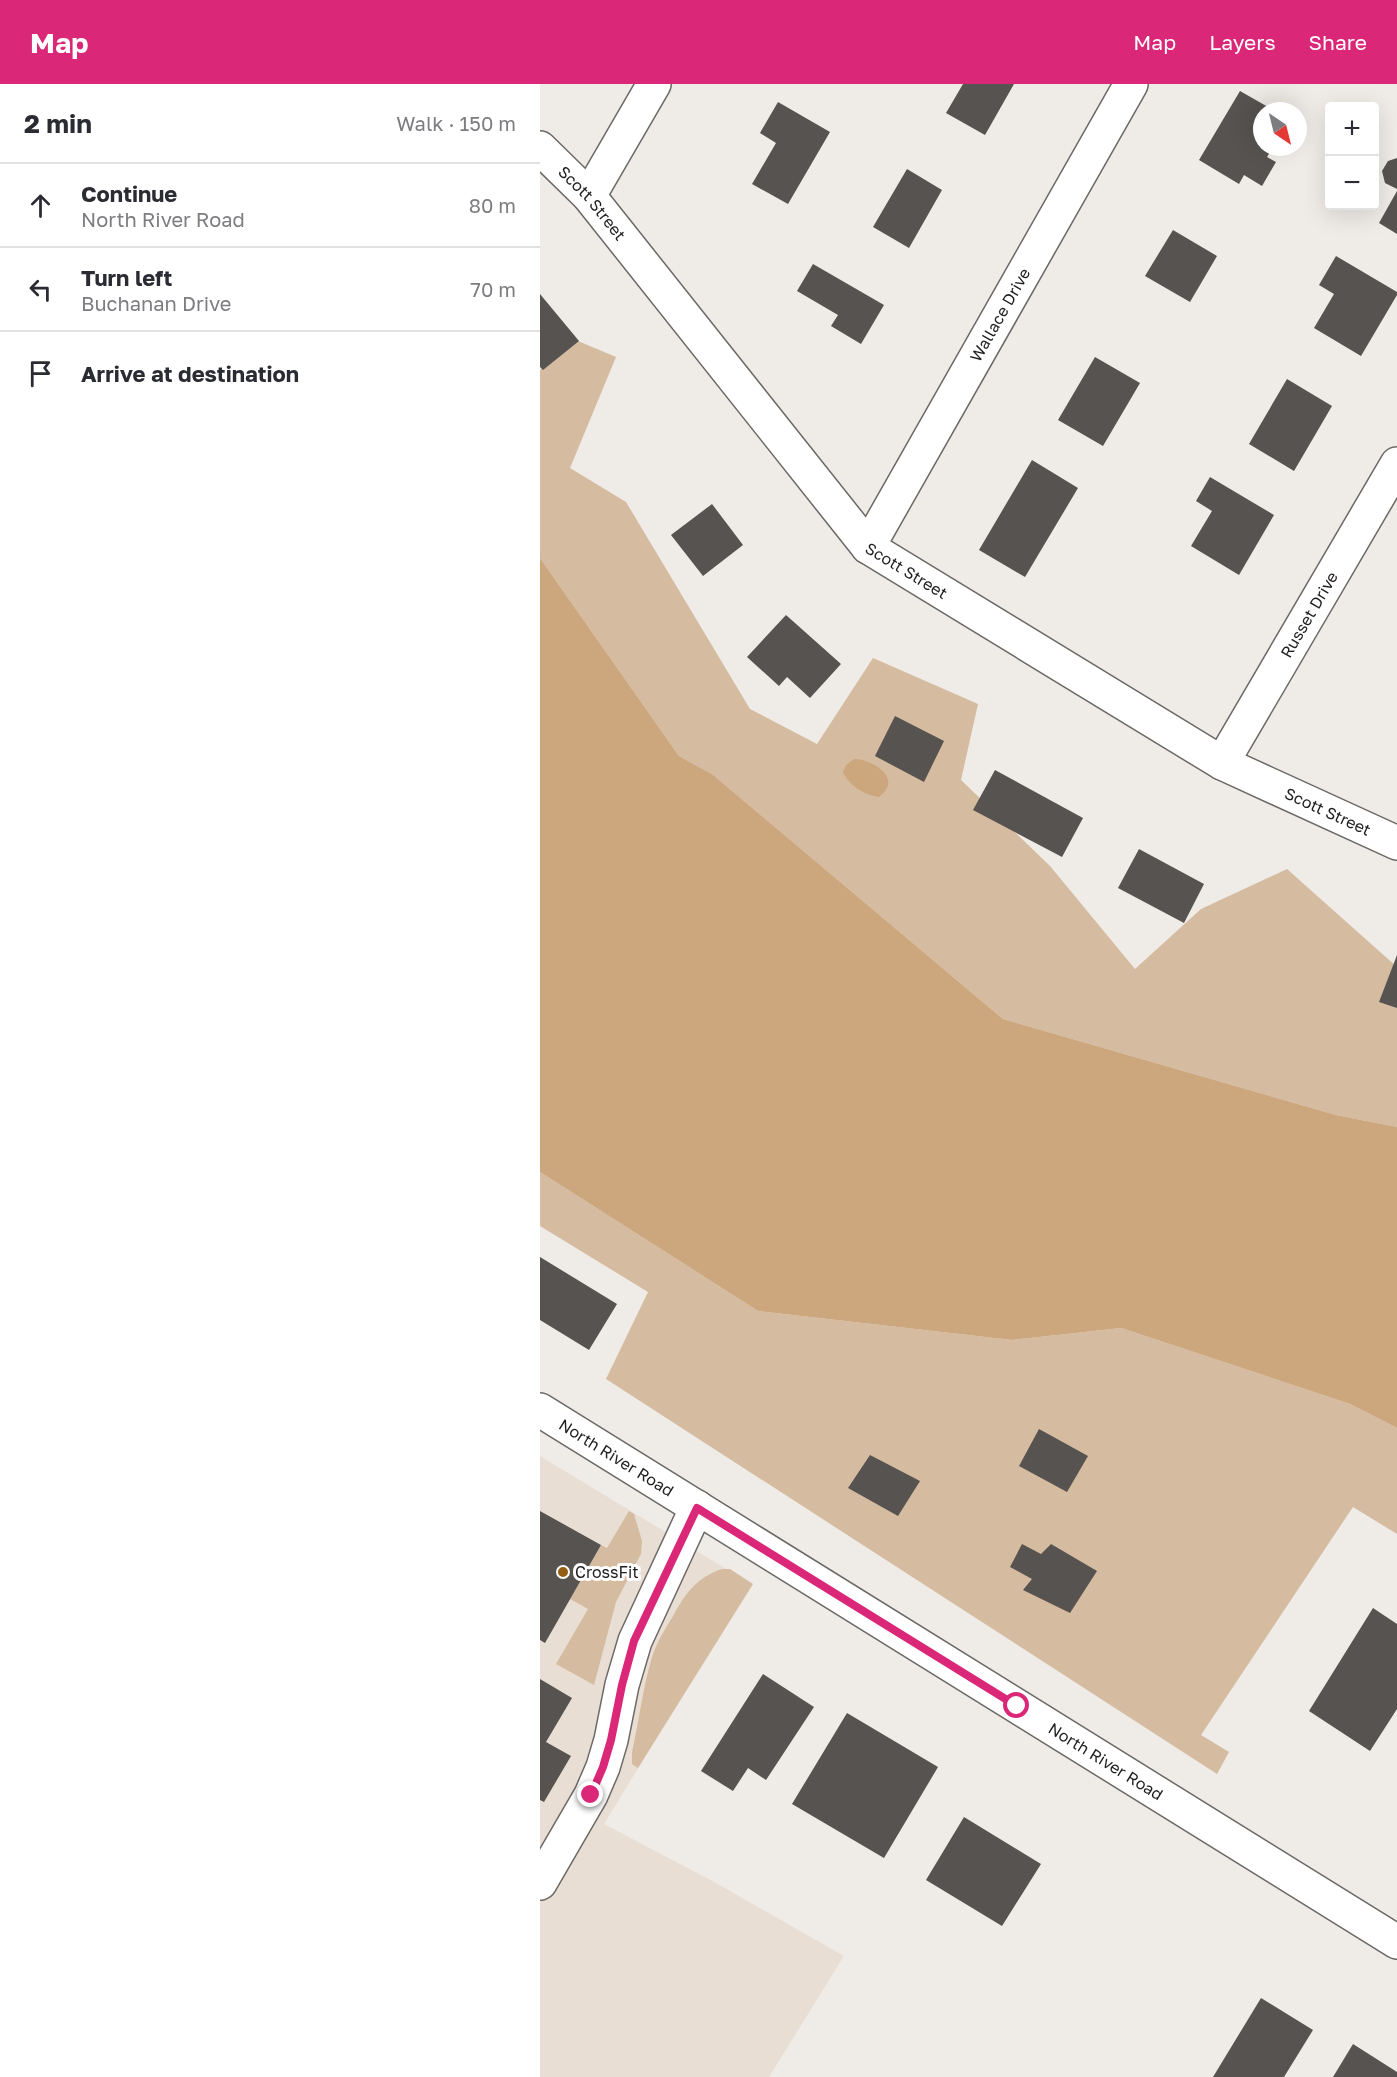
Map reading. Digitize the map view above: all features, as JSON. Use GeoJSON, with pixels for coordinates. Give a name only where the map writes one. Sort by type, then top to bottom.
{"type":"FeatureCollection","features":[{"type":"Feature","properties":{"kind":"street"},"geometry":{"type":"LineString","coordinates":[[589,196],[654,84]]}},
{"type":"Feature","properties":{"kind":"street","name":"Wallace Drive"},"geometry":{"type":"LineString","coordinates":[[868,547],[1131,84]]}},
{"type":"Feature","properties":{"kind":"street","name":"Scott Street"},"geometry":{"type":"LineString","coordinates":[[540,148],[589,196],[868,547],[1222,764],[1397,843]]}},
{"type":"Feature","properties":{"kind":"street","name":"Russet Drive"},"geometry":{"type":"LineString","coordinates":[[1222,764],[1397,464]]}},
{"type":"Feature","properties":{"kind":"street","name":"North River Road"},"geometry":{"type":"LineString","coordinates":[[540,1410],[1397,1942]]}},
{"type":"Feature","properties":{"kind":"street"},"geometry":{"type":"LineString","coordinates":[[540,1883],[591,1795],[603,1767],[634,1641],[697,1508]]}},
{"type":"Feature","properties":{"kind":"shaded area"},"geometry":{"type":"Polygon","coordinates":[[[578,341],[616,357],[570,468],[626,502],[750,709],[817,744],[873,658],[978,704],[961,780],[1050,866],[1135,969],[1201,909],[1287,869],[1397,967],[1397,1127],[1336,1115],[1003,1019],[712,774],[679,756],[540,558],[540,370],[578,341]]]}},
{"type":"Feature","properties":{"kind":"shaded area"},"geometry":{"type":"Polygon","coordinates":[[[540,558],[679,756],[712,774],[1003,1019],[1336,1115],[1397,1127],[1397,1428],[1350,1404],[1121,1328],[1012,1340],[758,1311],[540,1172],[540,558]]]}},
{"type":"Feature","properties":{"kind":"shaded area"},"geometry":{"type":"Polygon","coordinates":[[[854,759],[877,766],[887,777],[886,790],[879,797],[858,789],[849,782],[843,772],[846,765],[854,759]]]}},
{"type":"Feature","properties":{"kind":"shaded area"},"geometry":{"type":"Polygon","coordinates":[[[540,1172],[758,1311],[1012,1340],[1121,1328],[1350,1404],[1397,1428],[1397,1534],[1353,1507],[1201,1735],[1229,1752],[1217,1774],[606,1379],[648,1292],[540,1226],[540,1172]]]}},
{"type":"Feature","properties":{"kind":"shaded area"},"geometry":{"type":"Polygon","coordinates":[[[540,1456],[751,1584],[604,1824],[716,1883],[844,1956],[769,2077],[540,2077],[540,1456]]]}},
{"type":"Feature","properties":{"kind":"shaded area"},"geometry":{"type":"Polygon","coordinates":[[[629,1511],[634,1514],[642,1541],[641,1554],[616,1602],[594,1685],[556,1664],[588,1609],[570,1599],[601,1545],[607,1548],[629,1511]]]}},
{"type":"Feature","properties":{"kind":"shaded area"},"geometry":{"type":"Polygon","coordinates":[[[722,1569],[730,1569],[753,1584],[638,1768],[632,1764],[632,1752],[646,1680],[656,1646],[687,1594],[705,1577],[722,1569]]]}},
{"type":"Feature","properties":{"kind":"building"},"geometry":{"type":"Polygon","coordinates":[[[963,84],[1014,84],[985,135],[946,113],[963,84]]]}},
{"type":"Feature","properties":{"kind":"building"},"geometry":{"type":"Polygon","coordinates":[[[1240,91],[1259,102],[1253,102],[1253,156],[1268,156],[1276,162],[1262,186],[1244,175],[1239,184],[1199,160],[1240,91]]]}},
{"type":"Feature","properties":{"kind":"building"},"geometry":{"type":"Polygon","coordinates":[[[778,102],[830,132],[788,204],[752,184],[776,143],[760,133],[778,102]]]}},
{"type":"Feature","properties":{"kind":"building"},"geometry":{"type":"Polygon","coordinates":[[[1397,158],[1397,189],[1385,183],[1382,171],[1388,161],[1397,158]]]}},
{"type":"Feature","properties":{"kind":"building"},"geometry":{"type":"Polygon","coordinates":[[[907,169],[942,190],[909,248],[873,227],[907,169]]]}},
{"type":"Feature","properties":{"kind":"building"},"geometry":{"type":"Polygon","coordinates":[[[1397,191],[1397,234],[1379,223],[1397,191]]]}},
{"type":"Feature","properties":{"kind":"building"},"geometry":{"type":"Polygon","coordinates":[[[1173,230],[1217,256],[1190,302],[1145,276],[1173,230]]]}},
{"type":"Feature","properties":{"kind":"building"},"geometry":{"type":"Polygon","coordinates":[[[1336,256],[1397,292],[1361,356],[1314,328],[1334,294],[1319,285],[1336,256]]]}},
{"type":"Feature","properties":{"kind":"building"},"geometry":{"type":"Polygon","coordinates":[[[813,264],[884,305],[861,344],[831,326],[838,315],[797,291],[813,264]]]}},
{"type":"Feature","properties":{"kind":"building"},"geometry":{"type":"Polygon","coordinates":[[[540,294],[579,341],[543,370],[540,367],[540,294]]]}},
{"type":"Feature","properties":{"kind":"building"},"geometry":{"type":"Polygon","coordinates":[[[1095,357],[1140,383],[1103,446],[1058,420],[1095,357]]]}},
{"type":"Feature","properties":{"kind":"building"},"geometry":{"type":"Polygon","coordinates":[[[1287,379],[1332,406],[1294,471],[1249,444],[1287,379]]]}},
{"type":"Feature","properties":{"kind":"building"},"geometry":{"type":"Polygon","coordinates":[[[1032,460],[1078,488],[1025,577],[979,550],[1032,460]]]}},
{"type":"Feature","properties":{"kind":"building"},"geometry":{"type":"Polygon","coordinates":[[[1210,477],[1274,515],[1239,575],[1191,546],[1212,511],[1196,501],[1210,477]]]}},
{"type":"Feature","properties":{"kind":"building"},"geometry":{"type":"Polygon","coordinates":[[[712,504],[743,545],[703,576],[671,535],[712,504]]]}},
{"type":"Feature","properties":{"kind":"building"},"geometry":{"type":"Polygon","coordinates":[[[786,615],[841,664],[810,698],[787,677],[779,686],[747,657],[786,615]]]}},
{"type":"Feature","properties":{"kind":"building"},"geometry":{"type":"Polygon","coordinates":[[[895,716],[944,741],[924,782],[875,756],[895,716]]]}},
{"type":"Feature","properties":{"kind":"building"},"geometry":{"type":"Polygon","coordinates":[[[995,770],[1083,818],[1062,857],[973,810],[995,770]]]}},
{"type":"Feature","properties":{"kind":"building"},"geometry":{"type":"Polygon","coordinates":[[[1139,849],[1204,884],[1184,923],[1118,888],[1139,849]]]}},
{"type":"Feature","properties":{"kind":"building"},"geometry":{"type":"Polygon","coordinates":[[[1397,955],[1397,1008],[1379,1002],[1397,955]]]}},
{"type":"Feature","properties":{"kind":"building"},"geometry":{"type":"Polygon","coordinates":[[[540,1257],[617,1304],[589,1350],[540,1320],[540,1257]]]}},
{"type":"Feature","properties":{"kind":"building"},"geometry":{"type":"Polygon","coordinates":[[[1039,1429],[1088,1456],[1067,1492],[1019,1466],[1039,1429]]]}},
{"type":"Feature","properties":{"kind":"building"},"geometry":{"type":"Polygon","coordinates":[[[870,1455],[920,1481],[898,1516],[848,1488],[870,1455]]]}},
{"type":"Feature","properties":{"kind":"building","name":"CrossFit"},"geometry":{"type":"Polygon","coordinates":[[[540,1511],[601,1545],[545,1643],[540,1640],[540,1511]]]}},
{"type":"Feature","properties":{"kind":"building"},"geometry":{"type":"Polygon","coordinates":[[[1022,1544],[1041,1554],[1051,1544],[1097,1571],[1070,1613],[1023,1590],[1032,1579],[1010,1567],[1022,1544]]]}},
{"type":"Feature","properties":{"kind":"building"},"geometry":{"type":"Polygon","coordinates":[[[1373,1608],[1397,1624],[1397,1709],[1370,1751],[1309,1711],[1373,1608]]]}},
{"type":"Feature","properties":{"kind":"building"},"geometry":{"type":"Polygon","coordinates":[[[763,1674],[814,1707],[766,1780],[748,1768],[733,1791],[701,1771],[763,1674]]]}},
{"type":"Feature","properties":{"kind":"building"},"geometry":{"type":"Polygon","coordinates":[[[540,1679],[572,1698],[546,1742],[571,1756],[544,1802],[540,1800],[540,1679]]]}},
{"type":"Feature","properties":{"kind":"building"},"geometry":{"type":"Polygon","coordinates":[[[847,1713],[938,1767],[884,1858],[792,1804],[847,1713]]]}},
{"type":"Feature","properties":{"kind":"building"},"geometry":{"type":"Polygon","coordinates":[[[964,1817],[1041,1864],[1002,1926],[926,1880],[964,1817]]]}},
{"type":"Feature","properties":{"kind":"building"},"geometry":{"type":"Polygon","coordinates":[[[1261,1998],[1313,2030],[1284,2077],[1213,2077],[1261,1998]]]}},
{"type":"Feature","properties":{"kind":"building"},"geometry":{"type":"Polygon","coordinates":[[[1353,2044],[1397,2072],[1397,2077],[1333,2077],[1353,2044]]]}},
{"type":"Feature","properties":{"kind":"place","name":"CrossFit"},"geometry":{"type":"Point","coordinates":[563,1572]}},
{"type":"Feature","properties":{"kind":"route"},"geometry":{"type":"LineString","coordinates":[[591,1795],[611,1740],[634,1641],[697,1508],[1017,1706]]}}]}
